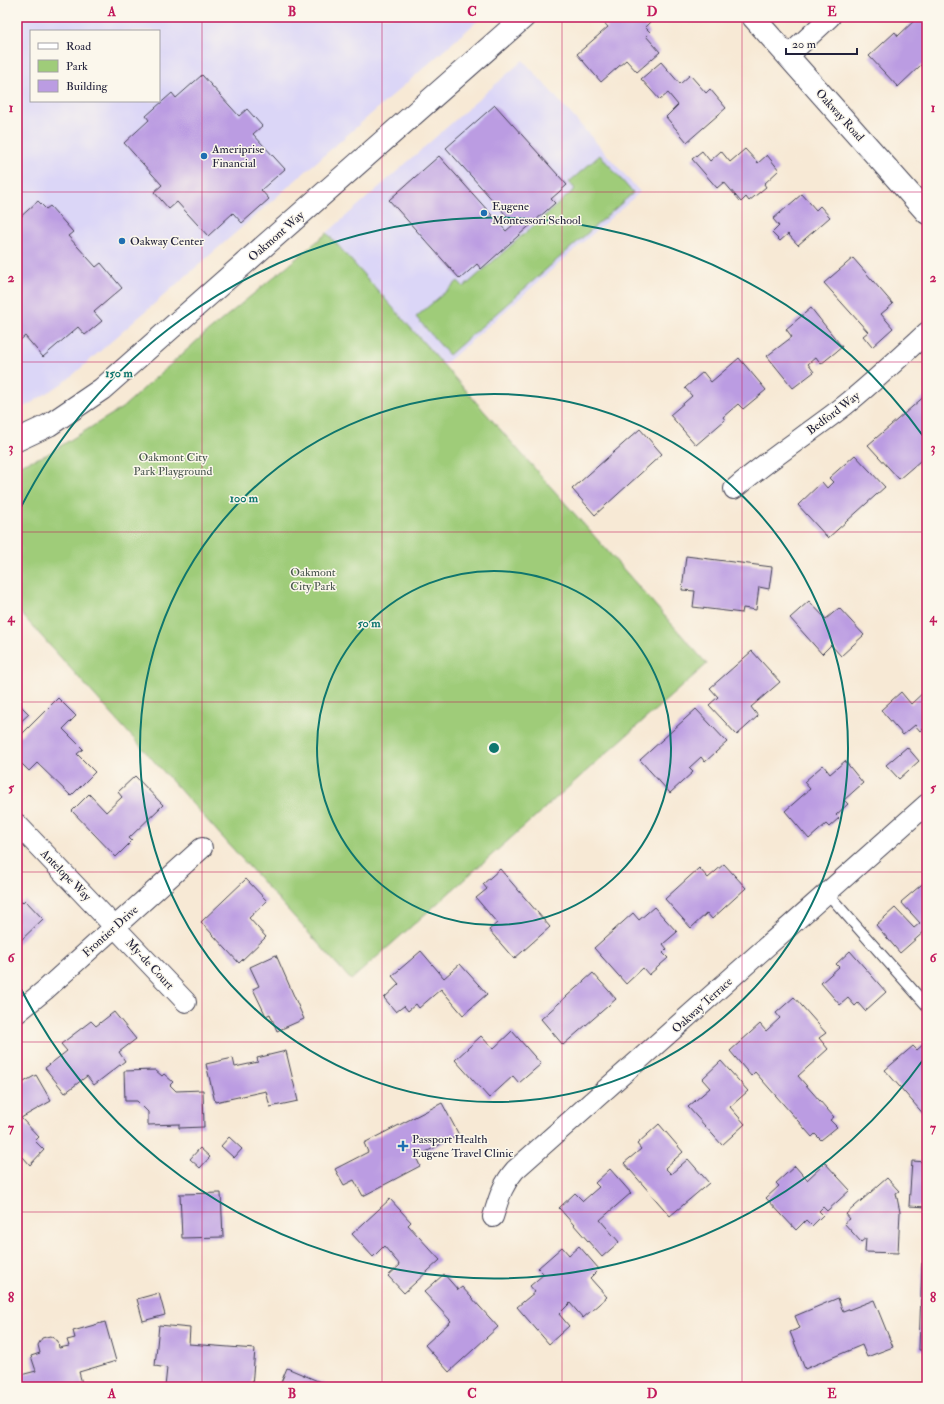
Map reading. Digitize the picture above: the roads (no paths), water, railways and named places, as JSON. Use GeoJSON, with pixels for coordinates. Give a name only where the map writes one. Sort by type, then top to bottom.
{"type":"FeatureCollection","features":[{"type":"Feature","properties":{"kind":"street","name":"Oakmont Way"},"geometry":{"type":"LineString","coordinates":[[17,440],[49,425],[102,389],[524,17]]}},
{"type":"Feature","properties":{"kind":"street","name":"Oakway Road"},"geometry":{"type":"LineString","coordinates":[[753,17],[927,213]]}},
{"type":"Feature","properties":{"kind":"street"},"geometry":{"type":"LineString","coordinates":[[788,56],[830,17]]}},
{"type":"Feature","properties":{"kind":"street","name":"Bedford Way"},"geometry":{"type":"LineString","coordinates":[[734,489],[760,467],[845,405],[927,332]]}},
{"type":"Feature","properties":{"kind":"street","name":"Oakway Terrace"},"geometry":{"type":"LineString","coordinates":[[493,1217],[502,1189],[515,1170],[927,804]]}},
{"type":"Feature","properties":{"kind":"street","name":"Antelope Way"},"geometry":{"type":"LineString","coordinates":[[17,824],[115,926]]}},
{"type":"Feature","properties":{"kind":"street","name":"Frontier Drive"},"geometry":{"type":"LineString","coordinates":[[17,1013],[45,990],[202,848]]}},
{"type":"Feature","properties":{"kind":"street","name":"My-de Court"},"geometry":{"type":"LineString","coordinates":[[115,926],[186,1002]]}},
{"type":"Feature","properties":{"kind":"lane"},"geometry":{"type":"LineString","coordinates":[[827,893],[927,1006]]}},
{"type":"Feature","properties":{"kind":"place","name":"Ameriprise Financial"},"geometry":{"type":"Point","coordinates":[204,156]}},
{"type":"Feature","properties":{"kind":"place","name":"Eugene Montessori School"},"geometry":{"type":"Point","coordinates":[484,213]}},
{"type":"Feature","properties":{"kind":"place","name":"Oakway Center"},"geometry":{"type":"Point","coordinates":[122,241]}},
{"type":"Feature","properties":{"kind":"place","name":"Passport Health Eugene Travel Clinic"},"geometry":{"type":"Point","coordinates":[403,1146]}},
{"type":"Feature","properties":{"kind":"park label","name":"Oakmont City Park Playground"},"geometry":{"type":"Point","coordinates":[173,464]}},
{"type":"Feature","properties":{"kind":"park label","name":"Oakmont City Park"},"geometry":{"type":"Point","coordinates":[313,579]}}]}
